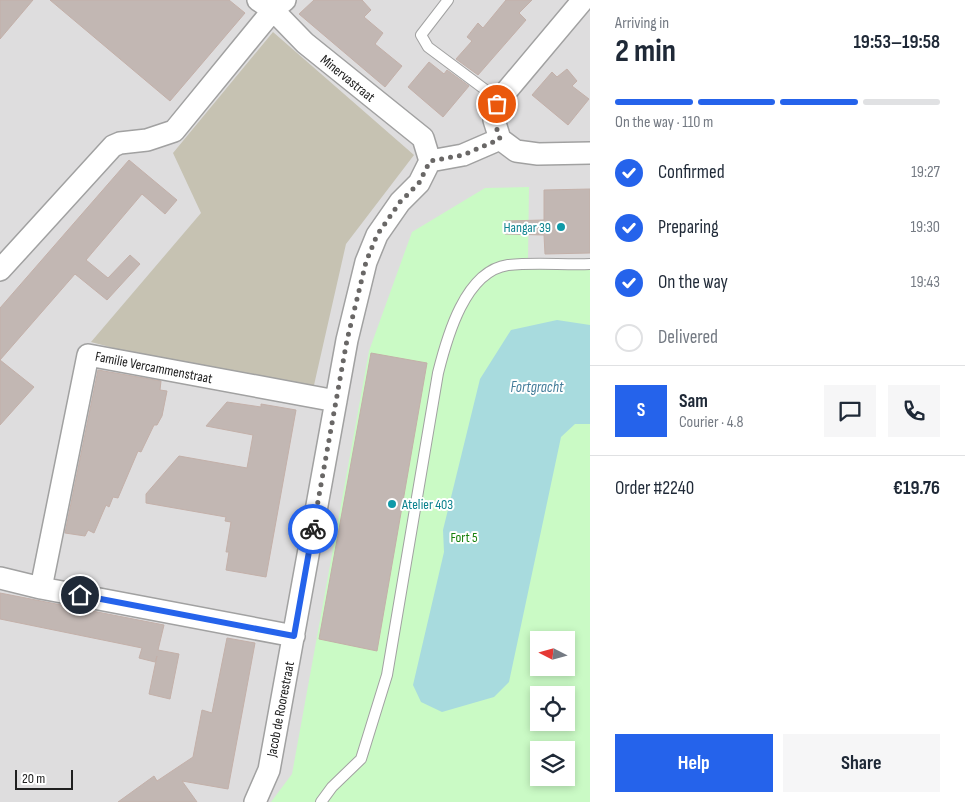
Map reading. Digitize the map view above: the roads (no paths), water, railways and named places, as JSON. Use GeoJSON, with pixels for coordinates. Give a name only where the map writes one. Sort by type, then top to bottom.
{"type":"FeatureCollection","features":[{"type":"Feature","properties":{"kind":"street"},"geometry":{"type":"LineString","coordinates":[[583,0],[499,100],[494,120],[500,139],[516,151],[538,154],[590,153]]}},
{"type":"Feature","properties":{"kind":"street"},"geometry":{"type":"LineString","coordinates":[[0,270],[113,146],[120,143],[148,140],[174,132],[272,3]]}},
{"type":"Feature","properties":{"kind":"street","name":"Minervastraat"},"geometry":{"type":"LineString","coordinates":[[272,3],[305,43],[423,138],[430,161]]}},
{"type":"Feature","properties":{"kind":"street"},"geometry":{"type":"LineString","coordinates":[[430,161],[463,155],[500,139]]}},
{"type":"Feature","properties":{"kind":"street","name":"Jacob de Roorestraat"},"geometry":{"type":"LineString","coordinates":[[254,802],[269,770],[336,401],[366,262],[377,235],[400,202],[419,183],[430,161]]}},
{"type":"Feature","properties":{"kind":"street","name":"Familie Vercammenstraat"},"geometry":{"type":"LineString","coordinates":[[41,588],[88,355],[336,401]]}},
{"type":"Feature","properties":{"kind":"street"},"geometry":{"type":"LineString","coordinates":[[0,578],[41,588],[294,636]]}},
{"type":"Feature","properties":{"kind":"lane"},"geometry":{"type":"LineString","coordinates":[[448,0],[421,35],[428,47],[499,100]]}},
{"type":"Feature","properties":{"kind":"lane"},"geometry":{"type":"LineString","coordinates":[[321,802],[332,787],[361,759],[387,675],[438,373],[447,337],[466,298],[482,277],[507,265],[590,264]]}},
{"type":"Feature","properties":{"kind":"water","name":"Fortgracht"},"geometry":{"type":"Polygon","coordinates":[[[557,320],[590,325],[590,424],[575,424],[561,437],[509,682],[494,697],[442,712],[421,702],[413,685],[444,552],[443,530],[480,379],[511,330],[557,320]]]}},
{"type":"Feature","properties":{"kind":"place","name":"Hangar 39"},"geometry":{"type":"Point","coordinates":[561,227]}},
{"type":"Feature","properties":{"kind":"place","name":"Atelier 403"},"geometry":{"type":"Point","coordinates":[392,504]}},
{"type":"Feature","properties":{"kind":"park label","name":"Fort 5"},"geometry":{"type":"Point","coordinates":[464,537]}}]}
